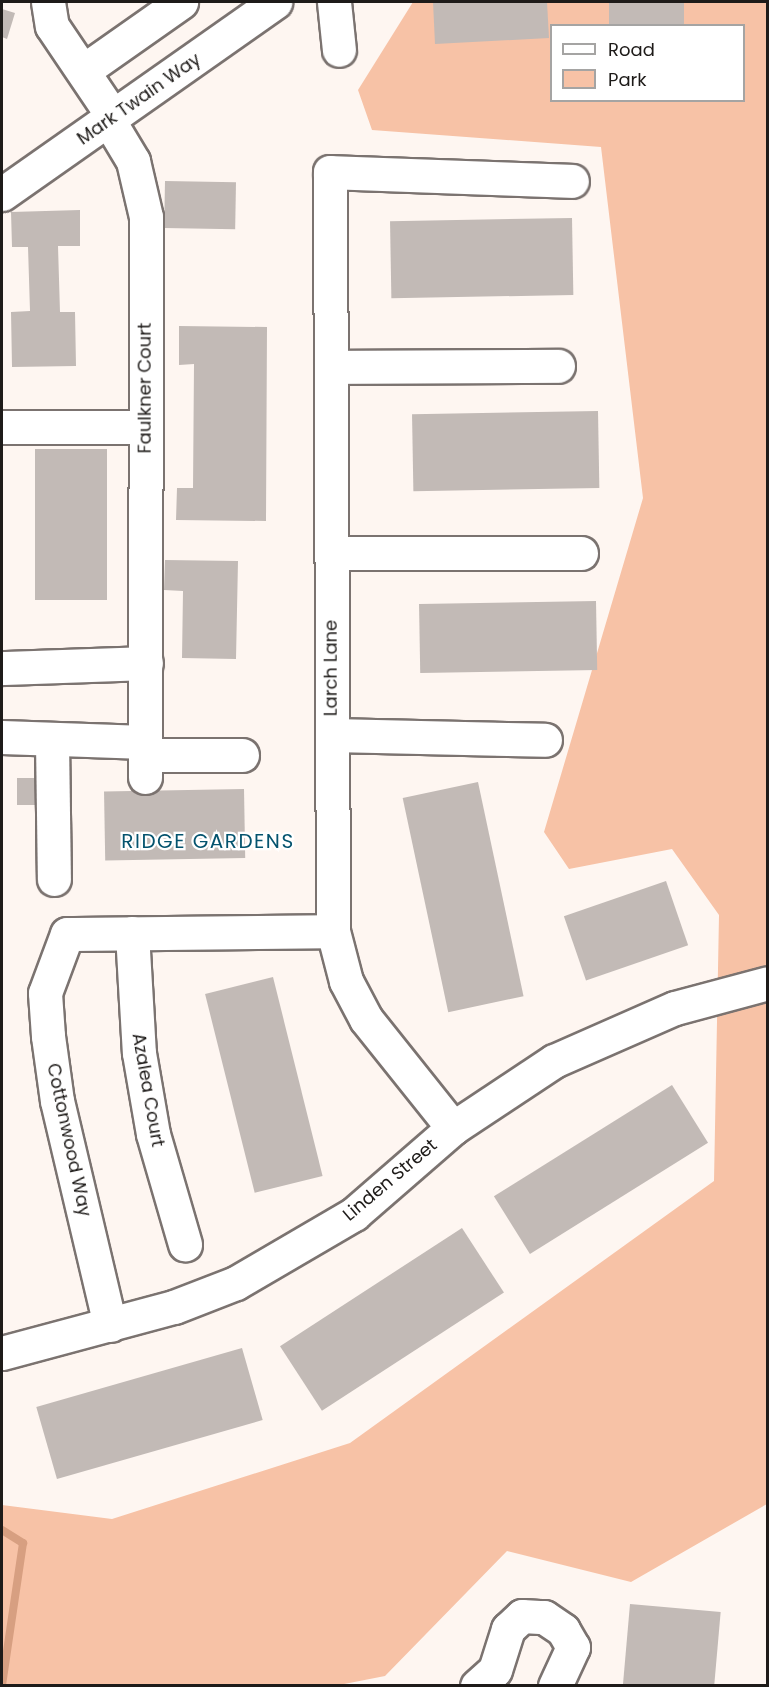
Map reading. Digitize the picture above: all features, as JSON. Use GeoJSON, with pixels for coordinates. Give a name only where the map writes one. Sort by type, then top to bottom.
{"type":"FeatureCollection","features":[{"type":"Feature","properties":{"kind":"street","name":"Faulkner Court"},"geometry":{"type":"LineString","coordinates":[[48,2],[52,26],[112,119],[133,161],[143,190],[146,427],[145,758]]}},
{"type":"Feature","properties":{"kind":"street"},"geometry":{"type":"LineString","coordinates":[[83,72],[181,2]]}},
{"type":"Feature","properties":{"kind":"street"},"geometry":{"type":"LineString","coordinates":[[334,2],[339,50]]}},
{"type":"Feature","properties":{"kind":"street","name":"Mark Twain Way"},"geometry":{"type":"LineString","coordinates":[[2,194],[112,119],[260,6]]}},
{"type":"Feature","properties":{"kind":"street","name":"Larch Lane"},"geometry":{"type":"LineString","coordinates":[[453,1128],[366,1019],[346,981],[333,931],[330,172],[572,181]]}},
{"type":"Feature","properties":{"kind":"street"},"geometry":{"type":"LineString","coordinates":[[331,367],[558,366]]}},
{"type":"Feature","properties":{"kind":"street"},"geometry":{"type":"LineString","coordinates":[[2,427],[146,427]]}},
{"type":"Feature","properties":{"kind":"street"},"geometry":{"type":"LineString","coordinates":[[331,553],[581,553]]}},
{"type":"Feature","properties":{"kind":"street"},"geometry":{"type":"LineString","coordinates":[[2,668],[146,663]]}},
{"type":"Feature","properties":{"kind":"street"},"geometry":{"type":"LineString","coordinates":[[332,735],[545,740]]}},
{"type":"Feature","properties":{"kind":"street"},"geometry":{"type":"LineString","coordinates":[[2,737],[52,741],[145,758],[242,756]]}},
{"type":"Feature","properties":{"kind":"street"},"geometry":{"type":"LineString","coordinates":[[52,741],[54,879]]}},
{"type":"Feature","properties":{"kind":"street","name":"Cottonwood Way"},"geometry":{"type":"LineString","coordinates":[[110,1325],[57,1101],[45,993],[67,934],[333,931]]}},
{"type":"Feature","properties":{"kind":"street","name":"Azalea Court"},"geometry":{"type":"LineString","coordinates":[[132,933],[141,1065],[153,1134],[184,1244]]}},
{"type":"Feature","properties":{"kind":"street","name":"Linden Street"},"geometry":{"type":"LineString","coordinates":[[2,1353],[110,1325],[206,1295],[295,1253],[354,1214],[453,1128],[554,1061],[613,1032],[675,1008],[768,983]]}},
{"type":"Feature","properties":{"kind":"street"},"geometry":{"type":"LineString","coordinates":[[496,1680],[508,1629],[522,1616],[544,1617],[563,1630],[573,1647],[555,1686]]}},
{"type":"Feature","properties":{"kind":"green space"},"geometry":{"type":"Polygon","coordinates":[[[413,2],[767,2],[767,1504],[631,1582],[507,1551],[385,1676],[334,1686],[2,1686],[2,1505],[112,1519],[350,1443],[714,1181],[719,915],[672,849],[569,869],[544,832],[643,498],[601,147],[372,130],[358,90],[413,2]]]}},
{"type":"Feature","properties":{"kind":"building"},"geometry":{"type":"Polygon","coordinates":[[[433,2],[547,2],[549,38],[435,44],[433,2]]]}},
{"type":"Feature","properties":{"kind":"building"},"geometry":{"type":"Polygon","coordinates":[[[609,2],[684,2],[684,24],[609,24],[609,2]]]}},
{"type":"Feature","properties":{"kind":"building"},"geometry":{"type":"Polygon","coordinates":[[[2,9],[15,13],[7,39],[2,37],[2,9]]]}},
{"type":"Feature","properties":{"kind":"building"},"geometry":{"type":"Polygon","coordinates":[[[165,181],[236,182],[235,229],[164,228],[165,181]]]}},
{"type":"Feature","properties":{"kind":"building"},"geometry":{"type":"Polygon","coordinates":[[[80,210],[80,246],[58,246],[60,312],[75,312],[76,366],[12,367],[11,312],[30,311],[28,247],[12,247],[11,212],[80,210]]]}},
{"type":"Feature","properties":{"kind":"building"},"geometry":{"type":"Polygon","coordinates":[[[572,218],[573,295],[391,298],[390,221],[572,218]]]}},
{"type":"Feature","properties":{"kind":"building"},"geometry":{"type":"Polygon","coordinates":[[[179,326],[267,327],[266,521],[176,520],[177,488],[193,488],[194,364],[179,365],[179,326]]]}},
{"type":"Feature","properties":{"kind":"building"},"geometry":{"type":"Polygon","coordinates":[[[598,411],[599,488],[413,491],[412,414],[598,411]]]}},
{"type":"Feature","properties":{"kind":"building"},"geometry":{"type":"Polygon","coordinates":[[[35,449],[107,449],[107,600],[35,600],[35,449]]]}},
{"type":"Feature","properties":{"kind":"building"},"geometry":{"type":"Polygon","coordinates":[[[165,560],[238,561],[236,659],[182,658],[183,591],[164,590],[165,560]]]}},
{"type":"Feature","properties":{"kind":"building"},"geometry":{"type":"Polygon","coordinates":[[[596,601],[597,670],[420,673],[419,604],[596,601]]]}},
{"type":"Feature","properties":{"kind":"building"},"geometry":{"type":"Polygon","coordinates":[[[17,778],[41,778],[41,805],[17,805],[17,778]]]}},
{"type":"Feature","properties":{"kind":"building"},"geometry":{"type":"Polygon","coordinates":[[[478,782],[524,996],[448,1012],[403,798],[478,782]]]}},
{"type":"Feature","properties":{"kind":"building"},"geometry":{"type":"Polygon","coordinates":[[[244,789],[245,858],[105,860],[104,791],[244,789]]]}},
{"type":"Feature","properties":{"kind":"building"},"geometry":{"type":"Polygon","coordinates":[[[666,881],[688,945],[586,980],[564,916],[666,881]]]}},
{"type":"Feature","properties":{"kind":"building"},"geometry":{"type":"Polygon","coordinates":[[[273,977],[323,1176],[255,1193],[205,994],[273,977]]]}},
{"type":"Feature","properties":{"kind":"building"},"geometry":{"type":"Polygon","coordinates":[[[672,1085],[708,1143],[530,1254],[494,1196],[672,1085]]]}},
{"type":"Feature","properties":{"kind":"building"},"geometry":{"type":"Polygon","coordinates":[[[462,1228],[504,1293],[322,1411],[280,1346],[462,1228]]]}},
{"type":"Feature","properties":{"kind":"building"},"geometry":{"type":"Polygon","coordinates":[[[242,1348],[263,1420],[57,1479],[36,1407],[242,1348]]]}},
{"type":"Feature","properties":{"kind":"building"},"geometry":{"type":"Polygon","coordinates":[[[630,1604],[721,1612],[714,1686],[623,1686],[630,1604]]]}},
{"type":"Feature","properties":{"kind":"waterway"},"geometry":{"type":"LineString","coordinates":[[2,1530],[23,1543],[2,1686]]}},
{"type":"Feature","properties":{"kind":"district","name":"RIDGE GARDENS"},"geometry":{"type":"Point","coordinates":[208,841]}}]}
